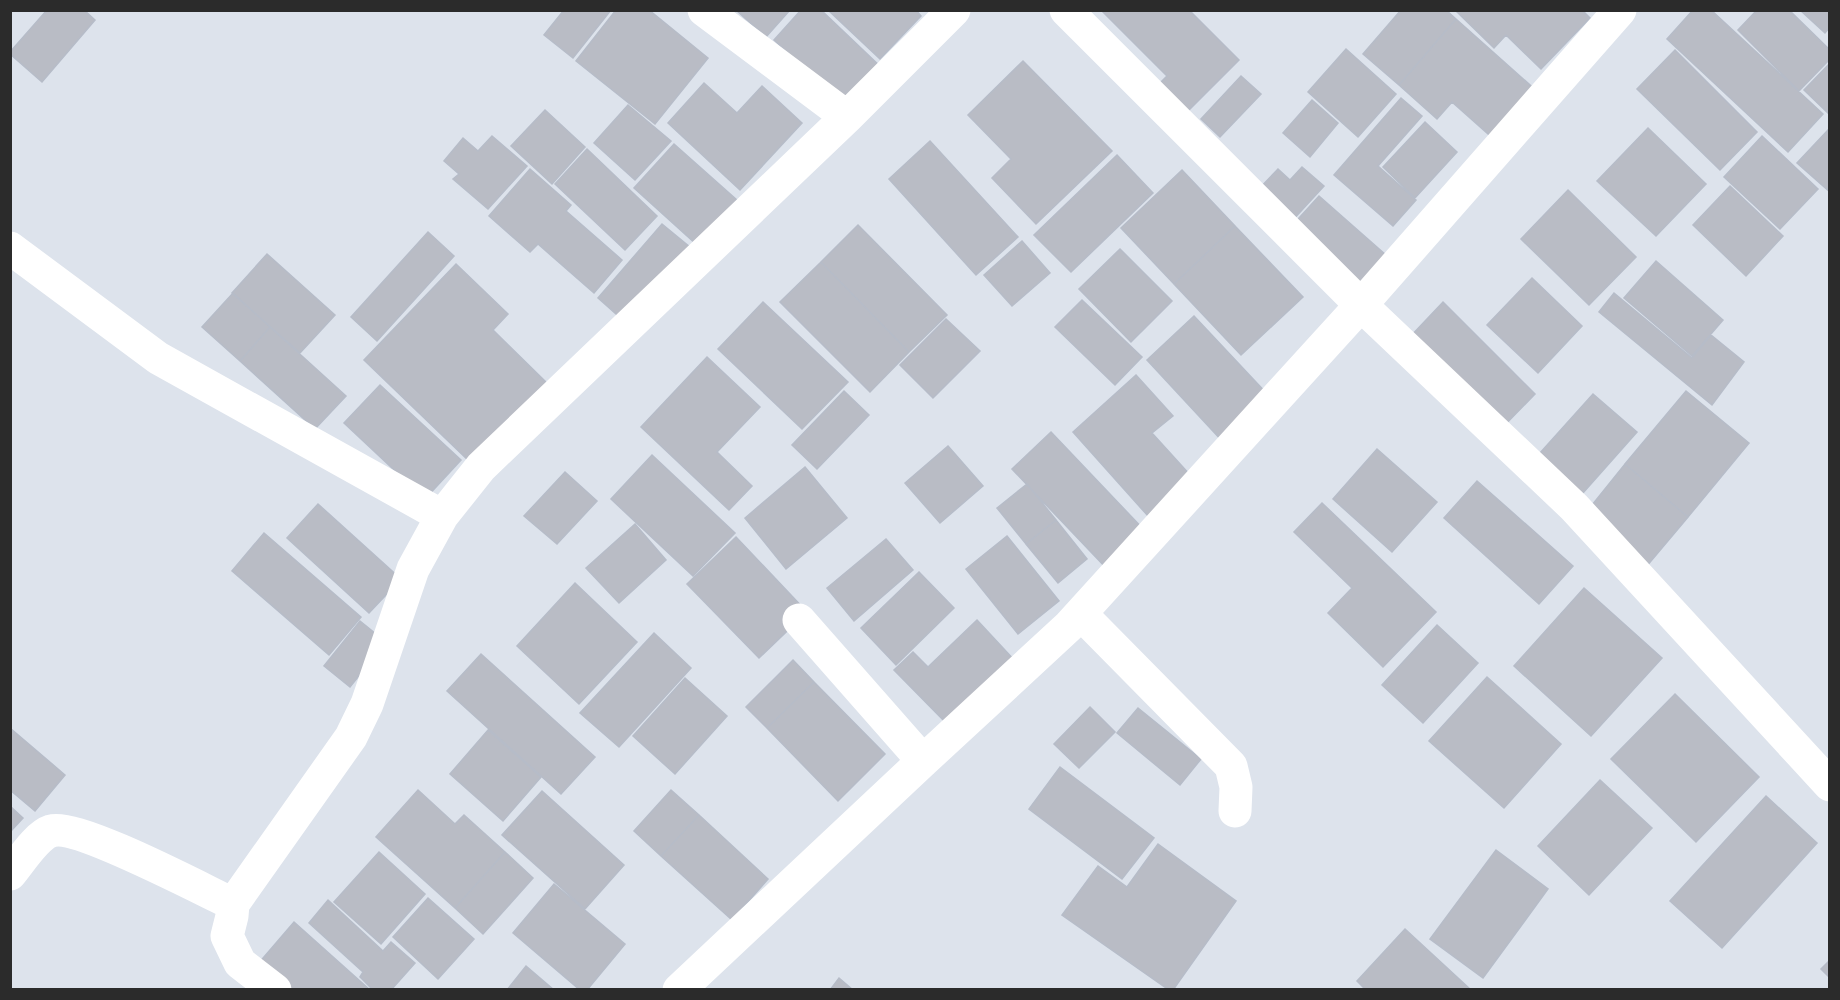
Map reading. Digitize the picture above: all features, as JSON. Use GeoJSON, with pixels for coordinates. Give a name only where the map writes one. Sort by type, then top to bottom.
{"type":"FeatureCollection","features":[{"type":"Feature","properties":{"kind":"street"},"geometry":{"type":"LineString","coordinates":[[704,10],[847,117]]}},
{"type":"Feature","properties":{"kind":"street"},"geometry":{"type":"LineString","coordinates":[[275,990],[240,963],[227,936],[232,916],[232,904],[351,737],[367,704],[413,569],[442,516],[481,468],[847,117],[954,10]]}},
{"type":"Feature","properties":{"kind":"street"},"geometry":{"type":"LineString","coordinates":[[1066,10],[1361,305],[1574,507],[1830,785]]}},
{"type":"Feature","properties":{"kind":"street"},"geometry":{"type":"LineString","coordinates":[[679,990],[1081,614],[1361,305],[1620,10]]}},
{"type":"Feature","properties":{"kind":"street"},"geometry":{"type":"LineString","coordinates":[[10,248],[158,358],[442,516]]}},
{"type":"Feature","properties":{"kind":"street"},"geometry":{"type":"LineString","coordinates":[[1081,614],[1231,766],[1236,787],[1235,811]]}},
{"type":"Feature","properties":{"kind":"street"},"geometry":{"type":"LineString","coordinates":[[799,620],[923,760]]}},
{"type":"Feature","properties":{"kind":"street"},"geometry":{"type":"LineString","coordinates":[[10,874],[38,840],[52,831],[70,831],[97,840],[232,904]]}},
{"type":"Feature","properties":{"kind":"building"},"geometry":{"type":"Polygon","coordinates":[[[47,10],[84,10],[95,20],[42,82],[10,52],[47,10]]]}},
{"type":"Feature","properties":{"kind":"building"},"geometry":{"type":"Polygon","coordinates":[[[564,10],[611,10],[573,58],[544,35],[564,10]]]}},
{"type":"Feature","properties":{"kind":"building"},"geometry":{"type":"Polygon","coordinates":[[[616,10],[649,10],[708,58],[655,124],[576,61],[616,10]]]}},
{"type":"Feature","properties":{"kind":"building"},"geometry":{"type":"Polygon","coordinates":[[[736,10],[790,10],[766,37],[736,10]]]}},
{"type":"Feature","properties":{"kind":"building"},"geometry":{"type":"Polygon","coordinates":[[[801,10],[821,10],[883,69],[847,109],[774,40],[801,10]]]}},
{"type":"Feature","properties":{"kind":"building"},"geometry":{"type":"Polygon","coordinates":[[[828,10],[916,10],[921,16],[880,59],[828,10]]]}},
{"type":"Feature","properties":{"kind":"building"},"geometry":{"type":"Polygon","coordinates":[[[1101,10],[1189,10],[1239,60],[1180,119],[1152,91],[1167,76],[1101,10]]]}},
{"type":"Feature","properties":{"kind":"building"},"geometry":{"type":"Polygon","coordinates":[[[1401,10],[1446,10],[1456,19],[1399,85],[1363,54],[1401,10]]]}},
{"type":"Feature","properties":{"kind":"building"},"geometry":{"type":"Polygon","coordinates":[[[1455,10],[1582,10],[1590,18],[1541,69],[1506,35],[1494,48],[1455,10]]]}},
{"type":"Feature","properties":{"kind":"building"},"geometry":{"type":"Polygon","coordinates":[[[1693,10],[1711,10],[1823,114],[1788,152],[1667,39],[1693,10]]]}},
{"type":"Feature","properties":{"kind":"building"},"geometry":{"type":"Polygon","coordinates":[[[1757,10],[1789,10],[1830,50],[1830,59],[1799,91],[1738,30],[1757,10]]]}},
{"type":"Feature","properties":{"kind":"building"},"geometry":{"type":"Polygon","coordinates":[[[1800,10],[1830,10],[1830,27],[1825,33],[1800,10]]]}},
{"type":"Feature","properties":{"kind":"building"},"geometry":{"type":"Polygon","coordinates":[[[1456,19],[1539,93],[1497,142],[1452,102],[1437,119],[1399,85],[1456,19]]]}},
{"type":"Feature","properties":{"kind":"building"},"geometry":{"type":"Polygon","coordinates":[[[1346,49],[1396,94],[1358,137],[1308,92],[1346,49]]]}},
{"type":"Feature","properties":{"kind":"building"},"geometry":{"type":"Polygon","coordinates":[[[1675,50],[1757,132],[1720,170],[1637,89],[1675,50]]]}},
{"type":"Feature","properties":{"kind":"building"},"geometry":{"type":"Polygon","coordinates":[[[1023,61],[1112,151],[1036,224],[992,178],[1011,159],[968,115],[1023,61]]]}},
{"type":"Feature","properties":{"kind":"building"},"geometry":{"type":"Polygon","coordinates":[[[1830,63],[1830,115],[1804,90],[1830,63]]]}},
{"type":"Feature","properties":{"kind":"building"},"geometry":{"type":"Polygon","coordinates":[[[1241,76],[1261,94],[1220,137],[1201,119],[1241,76]]]}},
{"type":"Feature","properties":{"kind":"building"},"geometry":{"type":"Polygon","coordinates":[[[704,83],[737,113],[762,86],[802,123],[740,190],[668,123],[704,83]]]}},
{"type":"Feature","properties":{"kind":"building"},"geometry":{"type":"Polygon","coordinates":[[[1401,98],[1422,116],[1378,166],[1416,200],[1393,226],[1334,175],[1401,98]]]}},
{"type":"Feature","properties":{"kind":"building"},"geometry":{"type":"Polygon","coordinates":[[[1312,100],[1338,123],[1310,157],[1283,133],[1312,100]]]}},
{"type":"Feature","properties":{"kind":"building"},"geometry":{"type":"Polygon","coordinates":[[[628,105],[671,141],[635,180],[594,143],[628,105]]]}},
{"type":"Feature","properties":{"kind":"building"},"geometry":{"type":"Polygon","coordinates":[[[545,110],[585,147],[552,184],[511,146],[545,110]]]}},
{"type":"Feature","properties":{"kind":"building"},"geometry":{"type":"Polygon","coordinates":[[[1425,122],[1457,152],[1415,198],[1383,167],[1425,122]]]}},
{"type":"Feature","properties":{"kind":"building"},"geometry":{"type":"Polygon","coordinates":[[[1648,128],[1706,184],[1656,236],[1597,181],[1648,128]]]}},
{"type":"Feature","properties":{"kind":"building"},"geometry":{"type":"Polygon","coordinates":[[[1830,128],[1830,192],[1797,163],[1830,128]]]}},
{"type":"Feature","properties":{"kind":"building"},"geometry":{"type":"Polygon","coordinates":[[[492,136],[527,166],[488,209],[453,179],[459,174],[444,161],[463,138],[478,151],[492,136]]]}},
{"type":"Feature","properties":{"kind":"building"},"geometry":{"type":"Polygon","coordinates":[[[1762,136],[1818,189],[1780,229],[1724,177],[1762,136]]]}},
{"type":"Feature","properties":{"kind":"building"},"geometry":{"type":"Polygon","coordinates":[[[930,141],[1018,237],[976,275],[889,179],[930,141]]]}},
{"type":"Feature","properties":{"kind":"building"},"geometry":{"type":"Polygon","coordinates":[[[674,144],[737,200],[697,245],[634,188],[674,144]]]}},
{"type":"Feature","properties":{"kind":"building"},"geometry":{"type":"Polygon","coordinates":[[[587,149],[657,216],[625,250],[555,184],[587,149]]]}},
{"type":"Feature","properties":{"kind":"building"},"geometry":{"type":"Polygon","coordinates":[[[1117,155],[1153,193],[1071,272],[1034,235],[1117,155]]]}},
{"type":"Feature","properties":{"kind":"building"},"geometry":{"type":"Polygon","coordinates":[[[1302,167],[1324,186],[1291,222],[1257,191],[1278,169],[1290,180],[1302,167]]]}},
{"type":"Feature","properties":{"kind":"building"},"geometry":{"type":"Polygon","coordinates":[[[530,169],[571,205],[566,211],[622,260],[594,293],[538,244],[530,252],[489,216],[530,169]]]}},
{"type":"Feature","properties":{"kind":"building"},"geometry":{"type":"Polygon","coordinates":[[[1182,170],[1235,226],[1174,284],[1121,228],[1182,170]]]}},
{"type":"Feature","properties":{"kind":"building"},"geometry":{"type":"Polygon","coordinates":[[[1730,186],[1783,236],[1746,276],[1693,225],[1730,186]]]}},
{"type":"Feature","properties":{"kind":"building"},"geometry":{"type":"Polygon","coordinates":[[[1568,190],[1636,257],[1589,305],[1521,239],[1568,190]]]}},
{"type":"Feature","properties":{"kind":"building"},"geometry":{"type":"Polygon","coordinates":[[[1319,196],[1386,255],[1357,287],[1290,228],[1319,196]]]}},
{"type":"Feature","properties":{"kind":"building"},"geometry":{"type":"Polygon","coordinates":[[[662,224],[690,247],[625,322],[598,298],[662,224]]]}},
{"type":"Feature","properties":{"kind":"building"},"geometry":{"type":"Polygon","coordinates":[[[858,225],[947,315],[909,352],[821,262],[858,225]]]}},
{"type":"Feature","properties":{"kind":"building"},"geometry":{"type":"Polygon","coordinates":[[[1235,226],[1303,297],[1241,355],[1174,284],[1235,226]]]}},
{"type":"Feature","properties":{"kind":"building"},"geometry":{"type":"Polygon","coordinates":[[[428,232],[454,256],[377,341],[351,317],[428,232]]]}},
{"type":"Feature","properties":{"kind":"building"},"geometry":{"type":"Polygon","coordinates":[[[1022,241],[1050,273],[1012,306],[984,275],[1022,241]]]}},
{"type":"Feature","properties":{"kind":"building"},"geometry":{"type":"Polygon","coordinates":[[[1120,249],[1172,301],[1131,342],[1079,289],[1120,249]]]}},
{"type":"Feature","properties":{"kind":"building"},"geometry":{"type":"Polygon","coordinates":[[[267,254],[335,315],[300,353],[232,293],[267,254]]]}},
{"type":"Feature","properties":{"kind":"building"},"geometry":{"type":"Polygon","coordinates":[[[1656,261],[1723,320],[1692,356],[1624,298],[1656,261]]]}},
{"type":"Feature","properties":{"kind":"building"},"geometry":{"type":"Polygon","coordinates":[[[821,262],[909,352],[870,392],[780,302],[821,262]]]}},
{"type":"Feature","properties":{"kind":"building"},"geometry":{"type":"Polygon","coordinates":[[[456,264],[508,314],[493,330],[549,385],[472,464],[364,360],[456,264]]]}},
{"type":"Feature","properties":{"kind":"building"},"geometry":{"type":"Polygon","coordinates":[[[1532,278],[1582,326],[1538,373],[1487,325],[1532,278]]]}},
{"type":"Feature","properties":{"kind":"building"},"geometry":{"type":"Polygon","coordinates":[[[233,293],[270,327],[240,361],[202,327],[233,293]]]}},
{"type":"Feature","properties":{"kind":"building"},"geometry":{"type":"Polygon","coordinates":[[[1614,293],[1692,358],[1711,335],[1744,362],[1712,405],[1599,312],[1614,293]]]}},
{"type":"Feature","properties":{"kind":"building"},"geometry":{"type":"Polygon","coordinates":[[[1082,300],[1142,357],[1115,385],[1055,327],[1082,300]]]}},
{"type":"Feature","properties":{"kind":"building"},"geometry":{"type":"Polygon","coordinates":[[[763,302],[848,382],[802,429],[718,349],[763,302]]]}},
{"type":"Feature","properties":{"kind":"building"},"geometry":{"type":"Polygon","coordinates":[[[1443,302],[1535,394],[1500,430],[1409,338],[1443,302]]]}},
{"type":"Feature","properties":{"kind":"building"},"geometry":{"type":"Polygon","coordinates":[[[1194,316],[1270,397],[1223,442],[1147,360],[1194,316]]]}},
{"type":"Feature","properties":{"kind":"building"},"geometry":{"type":"Polygon","coordinates":[[[946,319],[980,351],[933,398],[900,365],[946,319]]]}},
{"type":"Feature","properties":{"kind":"building"},"geometry":{"type":"Polygon","coordinates":[[[270,327],[346,396],[315,429],[240,361],[270,327]]]}},
{"type":"Feature","properties":{"kind":"building"},"geometry":{"type":"Polygon","coordinates":[[[707,357],[760,407],[717,452],[752,486],[729,510],[641,427],[707,357]]]}},
{"type":"Feature","properties":{"kind":"building"},"geometry":{"type":"Polygon","coordinates":[[[1136,375],[1173,416],[1152,433],[1191,476],[1148,516],[1073,432],[1136,375]]]}},
{"type":"Feature","properties":{"kind":"building"},"geometry":{"type":"Polygon","coordinates":[[[380,385],[461,460],[425,499],[344,423],[380,385]]]}},
{"type":"Feature","properties":{"kind":"building"},"geometry":{"type":"Polygon","coordinates":[[[844,391],[869,415],[817,469],[792,445],[844,391]]]}},
{"type":"Feature","properties":{"kind":"building"},"geometry":{"type":"Polygon","coordinates":[[[1686,391],[1749,443],[1688,517],[1625,464],[1686,391]]]}},
{"type":"Feature","properties":{"kind":"building"},"geometry":{"type":"Polygon","coordinates":[[[1593,394],[1637,432],[1575,502],[1531,463],[1593,394]]]}},
{"type":"Feature","properties":{"kind":"building"},"geometry":{"type":"Polygon","coordinates":[[[1051,432],[1147,533],[1108,570],[1012,469],[1051,432]]]}},
{"type":"Feature","properties":{"kind":"building"},"geometry":{"type":"Polygon","coordinates":[[[948,446],[983,486],[940,523],[905,483],[948,446]]]}},
{"type":"Feature","properties":{"kind":"building"},"geometry":{"type":"Polygon","coordinates":[[[1377,449],[1437,502],[1392,552],[1333,499],[1377,449]]]}},
{"type":"Feature","properties":{"kind":"building"},"geometry":{"type":"Polygon","coordinates":[[[652,455],[735,533],[693,576],[611,499],[652,455]]]}},
{"type":"Feature","properties":{"kind":"building"},"geometry":{"type":"Polygon","coordinates":[[[1625,464],[1688,517],[1646,567],[1584,515],[1625,464]]]}},
{"type":"Feature","properties":{"kind":"building"},"geometry":{"type":"Polygon","coordinates":[[[805,467],[847,518],[786,569],[745,518],[805,467]]]}},
{"type":"Feature","properties":{"kind":"building"},"geometry":{"type":"Polygon","coordinates":[[[565,472],[597,501],[557,544],[524,516],[565,472]]]}},
{"type":"Feature","properties":{"kind":"building"},"geometry":{"type":"Polygon","coordinates":[[[1477,481],[1573,566],[1539,604],[1444,518],[1477,481]]]}},
{"type":"Feature","properties":{"kind":"building"},"geometry":{"type":"Polygon","coordinates":[[[1027,484],[1056,520],[1026,544],[997,508],[1027,484]]]}},
{"type":"Feature","properties":{"kind":"building"},"geometry":{"type":"Polygon","coordinates":[[[1322,503],[1436,612],[1383,667],[1328,613],[1352,588],[1294,532],[1322,503]]]}},
{"type":"Feature","properties":{"kind":"building"},"geometry":{"type":"Polygon","coordinates":[[[318,504],[401,579],[369,613],[287,538],[318,504]]]}},
{"type":"Feature","properties":{"kind":"building"},"geometry":{"type":"Polygon","coordinates":[[[1056,520],[1087,559],[1058,583],[1026,544],[1056,520]]]}},
{"type":"Feature","properties":{"kind":"building"},"geometry":{"type":"Polygon","coordinates":[[[635,524],[666,560],[619,603],[586,568],[635,524]]]}},
{"type":"Feature","properties":{"kind":"building"},"geometry":{"type":"Polygon","coordinates":[[[264,533],[361,617],[329,655],[232,571],[264,533]]]}},
{"type":"Feature","properties":{"kind":"building"},"geometry":{"type":"Polygon","coordinates":[[[1007,536],[1059,601],[1018,634],[966,569],[1007,536]]]}},
{"type":"Feature","properties":{"kind":"building"},"geometry":{"type":"Polygon","coordinates":[[[736,537],[807,612],[759,658],[687,584],[736,537]]]}},
{"type":"Feature","properties":{"kind":"building"},"geometry":{"type":"Polygon","coordinates":[[[886,539],[913,570],[854,621],[827,588],[886,539]]]}},
{"type":"Feature","properties":{"kind":"building"},"geometry":{"type":"Polygon","coordinates":[[[919,572],[954,608],[896,665],[861,628],[919,572]]]}},
{"type":"Feature","properties":{"kind":"building"},"geometry":{"type":"Polygon","coordinates":[[[575,583],[637,642],[579,704],[517,646],[575,583]]]}},
{"type":"Feature","properties":{"kind":"building"},"geometry":{"type":"Polygon","coordinates":[[[1584,588],[1662,658],[1591,736],[1514,666],[1584,588]]]}},
{"type":"Feature","properties":{"kind":"building"},"geometry":{"type":"Polygon","coordinates":[[[977,620],[1017,663],[950,727],[894,670],[913,652],[928,667],[977,620]]]}},
{"type":"Feature","properties":{"kind":"building"},"geometry":{"type":"Polygon","coordinates":[[[360,621],[386,642],[350,687],[324,666],[360,621]]]}},
{"type":"Feature","properties":{"kind":"building"},"geometry":{"type":"Polygon","coordinates":[[[1437,625],[1478,663],[1423,723],[1382,685],[1437,625]]]}},
{"type":"Feature","properties":{"kind":"building"},"geometry":{"type":"Polygon","coordinates":[[[654,633],[691,668],[619,747],[580,713],[654,633]]]}},
{"type":"Feature","properties":{"kind":"building"},"geometry":{"type":"Polygon","coordinates":[[[481,654],[595,757],[561,794],[447,691],[481,654]]]}},
{"type":"Feature","properties":{"kind":"building"},"geometry":{"type":"Polygon","coordinates":[[[793,660],[814,682],[767,728],[746,707],[793,660]]]}},
{"type":"Feature","properties":{"kind":"building"},"geometry":{"type":"Polygon","coordinates":[[[1487,677],[1561,744],[1504,808],[1429,741],[1487,677]]]}},
{"type":"Feature","properties":{"kind":"building"},"geometry":{"type":"Polygon","coordinates":[[[685,678],[727,716],[675,774],[633,736],[685,678]]]}},
{"type":"Feature","properties":{"kind":"building"},"geometry":{"type":"Polygon","coordinates":[[[814,682],[885,754],[838,801],[767,728],[814,682]]]}},
{"type":"Feature","properties":{"kind":"building"},"geometry":{"type":"Polygon","coordinates":[[[1675,694],[1759,777],[1696,842],[1611,759],[1675,694]]]}},
{"type":"Feature","properties":{"kind":"building"},"geometry":{"type":"Polygon","coordinates":[[[1090,707],[1115,732],[1079,768],[1054,744],[1090,707]]]}},
{"type":"Feature","properties":{"kind":"building"},"geometry":{"type":"Polygon","coordinates":[[[1138,708],[1201,759],[1180,785],[1117,733],[1138,708]]]}},
{"type":"Feature","properties":{"kind":"building"},"geometry":{"type":"Polygon","coordinates":[[[10,728],[65,775],[35,811],[10,790],[10,728]]]}},
{"type":"Feature","properties":{"kind":"building"},"geometry":{"type":"Polygon","coordinates":[[[488,730],[541,777],[503,821],[450,774],[488,730]]]}},
{"type":"Feature","properties":{"kind":"building"},"geometry":{"type":"Polygon","coordinates":[[[1060,767],[1154,838],[1122,879],[1029,809],[1060,767]]]}},
{"type":"Feature","properties":{"kind":"building"},"geometry":{"type":"Polygon","coordinates":[[[1600,780],[1652,828],[1589,895],[1538,846],[1600,780]]]}},
{"type":"Feature","properties":{"kind":"building"},"geometry":{"type":"Polygon","coordinates":[[[418,790],[455,824],[464,815],[505,852],[455,908],[376,837],[418,790]]]}},
{"type":"Feature","properties":{"kind":"building"},"geometry":{"type":"Polygon","coordinates":[[[671,790],[699,815],[661,856],[634,831],[671,790]]]}},
{"type":"Feature","properties":{"kind":"building"},"geometry":{"type":"Polygon","coordinates":[[[542,791],[624,865],[585,909],[502,835],[542,791]]]}},
{"type":"Feature","properties":{"kind":"building"},"geometry":{"type":"Polygon","coordinates":[[[1766,796],[1817,843],[1722,948],[1670,901],[1766,796]]]}},
{"type":"Feature","properties":{"kind":"building"},"geometry":{"type":"Polygon","coordinates":[[[10,806],[23,818],[10,832],[10,806]]]}},
{"type":"Feature","properties":{"kind":"building"},"geometry":{"type":"Polygon","coordinates":[[[699,815],[768,879],[732,920],[661,856],[699,815]]]}},
{"type":"Feature","properties":{"kind":"building"},"geometry":{"type":"Polygon","coordinates":[[[1158,844],[1236,901],[1173,990],[1169,990],[1062,915],[1098,866],[1127,887],[1158,844]]]}},
{"type":"Feature","properties":{"kind":"building"},"geometry":{"type":"Polygon","coordinates":[[[1496,850],[1548,889],[1483,978],[1430,939],[1496,850]]]}},
{"type":"Feature","properties":{"kind":"building"},"geometry":{"type":"Polygon","coordinates":[[[379,852],[425,894],[381,944],[334,902],[379,852]]]}},
{"type":"Feature","properties":{"kind":"building"},"geometry":{"type":"Polygon","coordinates":[[[505,852],[533,878],[483,934],[455,908],[505,852]]]}},
{"type":"Feature","properties":{"kind":"building"},"geometry":{"type":"Polygon","coordinates":[[[554,884],[625,944],[587,990],[580,990],[513,933],[554,884]]]}},
{"type":"Feature","properties":{"kind":"building"},"geometry":{"type":"Polygon","coordinates":[[[428,898],[474,939],[438,979],[393,937],[428,898]]]}},
{"type":"Feature","properties":{"kind":"building"},"geometry":{"type":"Polygon","coordinates":[[[328,900],[383,951],[391,942],[415,963],[391,990],[373,990],[360,977],[363,972],[309,923],[328,900]]]}},
{"type":"Feature","properties":{"kind":"building"},"geometry":{"type":"Polygon","coordinates":[[[294,922],[370,990],[287,990],[258,964],[294,922]]]}},
{"type":"Feature","properties":{"kind":"building"},"geometry":{"type":"Polygon","coordinates":[[[1405,929],[1471,990],[1366,990],[1357,981],[1405,929]]]}},
{"type":"Feature","properties":{"kind":"building"},"geometry":{"type":"Polygon","coordinates":[[[1830,960],[1830,978],[1821,969],[1830,960]]]}},
{"type":"Feature","properties":{"kind":"building"},"geometry":{"type":"Polygon","coordinates":[[[526,966],[554,990],[507,990],[526,966]]]}},
{"type":"Feature","properties":{"kind":"building"},"geometry":{"type":"Polygon","coordinates":[[[839,978],[853,990],[830,990],[839,978]]]}}]}
